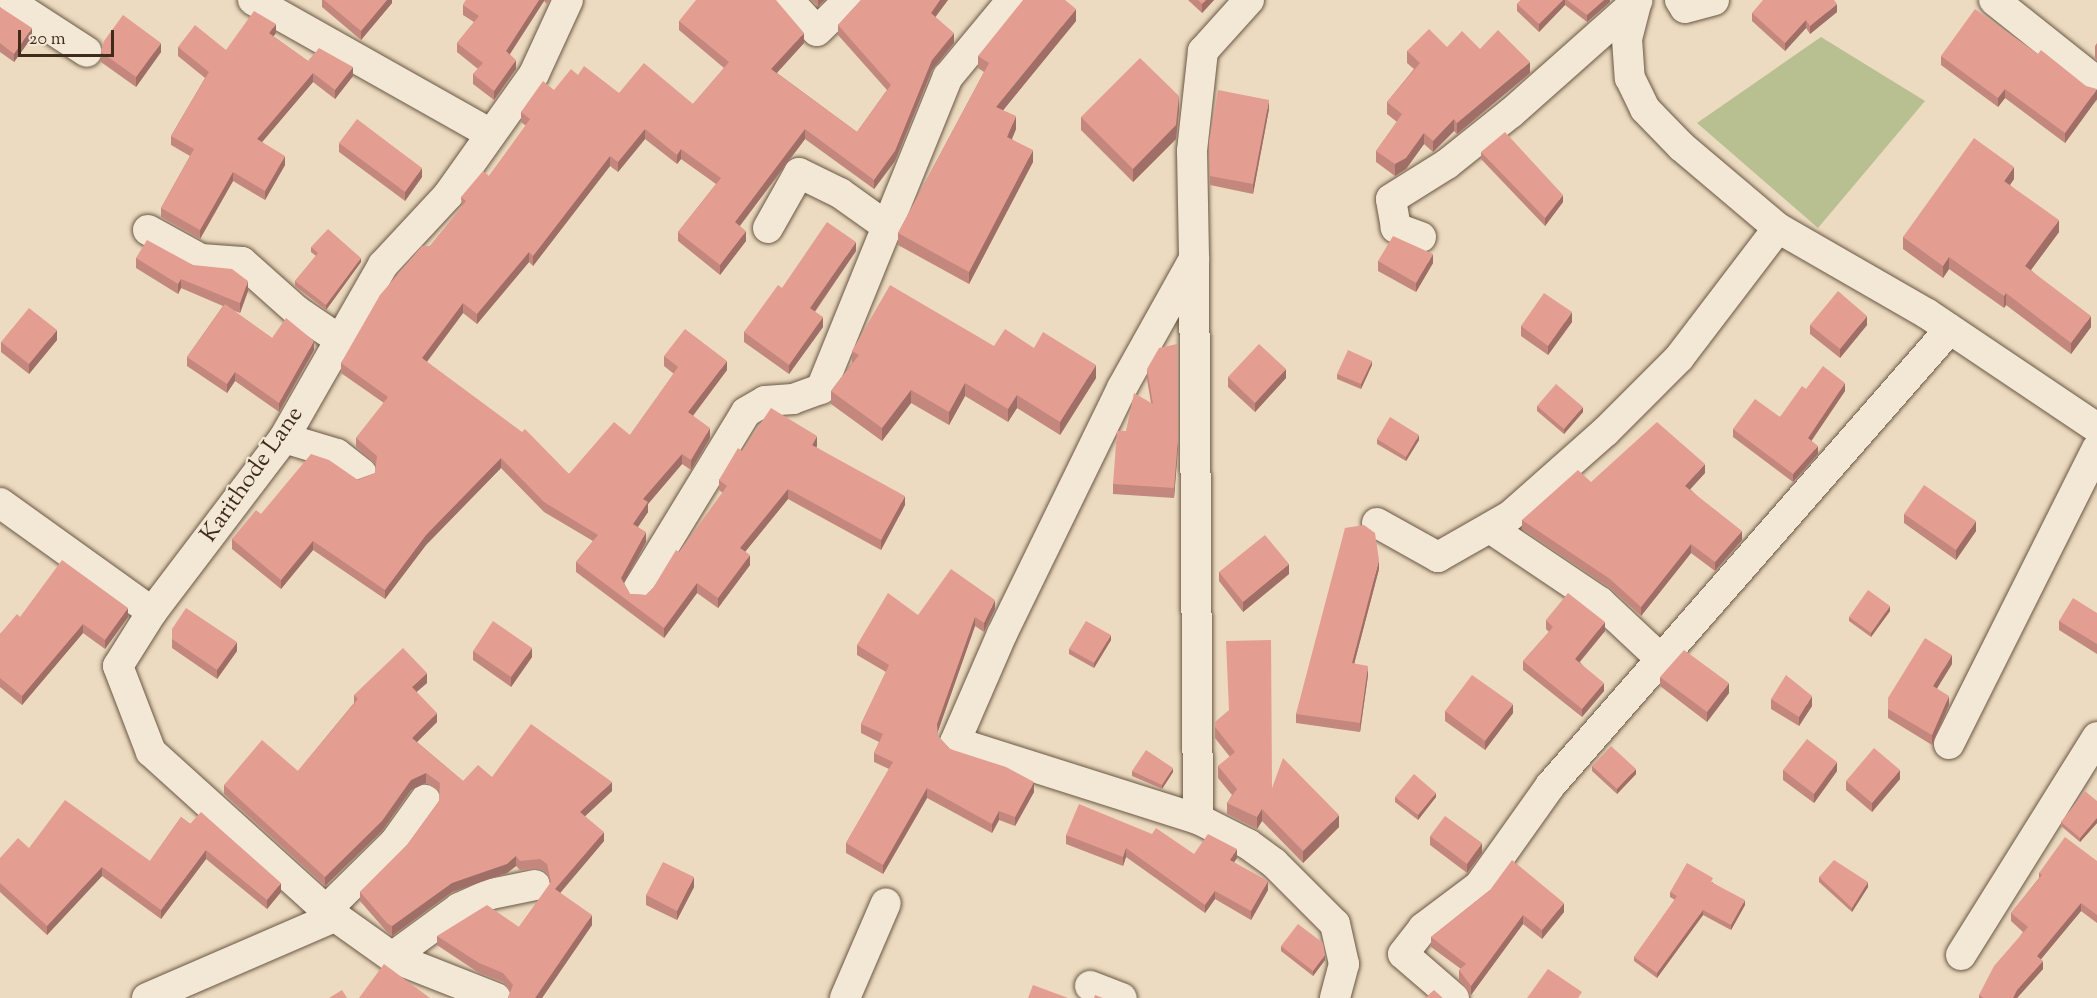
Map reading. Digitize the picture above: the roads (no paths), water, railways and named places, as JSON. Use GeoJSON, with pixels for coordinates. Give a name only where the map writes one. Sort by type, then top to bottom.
{"type":"FeatureCollection","features":[{"type":"Feature","properties":{"kind":"street"},"geometry":{"type":"LineString","coordinates":[[7,0],[87,52]]}},
{"type":"Feature","properties":{"kind":"street"},"geometry":{"type":"LineString","coordinates":[[253,0],[491,134]]}},
{"type":"Feature","properties":{"kind":"street","name":"Karithode Lane"},"geometry":{"type":"LineString","coordinates":[[330,913],[151,752],[118,666],[152,612],[284,438],[383,265],[448,195],[534,74],[568,0]]}},
{"type":"Feature","properties":{"kind":"street"},"geometry":{"type":"LineString","coordinates":[[788,0],[817,31],[849,0]]}},
{"type":"Feature","properties":{"kind":"street"},"geometry":{"type":"LineString","coordinates":[[638,590],[746,412],[765,401],[793,399],[821,389],[889,228],[948,77],[1012,0]]}},
{"type":"Feature","properties":{"kind":"street"},"geometry":{"type":"LineString","coordinates":[[1198,819],[1192,151],[1203,51],[1249,0]]}},
{"type":"Feature","properties":{"kind":"street"},"geometry":{"type":"LineString","coordinates":[[1680,0],[1685,8],[1714,0]]}},
{"type":"Feature","properties":{"kind":"street"},"geometry":{"type":"LineString","coordinates":[[1994,0],[2097,82]]}},
{"type":"Feature","properties":{"kind":"street"},"geometry":{"type":"LineString","coordinates":[[1637,1],[1627,39],[1629,78],[1645,109],[1682,147],[1778,228],[1817,247],[1950,329],[2097,428]]}},
{"type":"Feature","properties":{"kind":"street"},"geometry":{"type":"LineString","coordinates":[[1421,237],[1396,228],[1391,199],[1447,164],[1511,113],[1637,1]]}},
{"type":"Feature","properties":{"kind":"street"},"geometry":{"type":"LineString","coordinates":[[768,228],[799,173],[840,193],[889,228]]}},
{"type":"Feature","properties":{"kind":"street"},"geometry":{"type":"LineString","coordinates":[[1377,523],[1438,557],[1510,516],[1605,432],[1679,358],[1778,228]]}},
{"type":"Feature","properties":{"kind":"street"},"geometry":{"type":"LineString","coordinates":[[148,230],[201,259],[242,262],[297,311],[340,340]]}},
{"type":"Feature","properties":{"kind":"street"},"geometry":{"type":"LineString","coordinates":[[1194,259],[1122,388],[1002,634],[955,742],[1198,819],[1274,863],[1335,924],[1344,964],[1335,998]]}},
{"type":"Feature","properties":{"kind":"street"},"geometry":{"type":"LineString","coordinates":[[1454,998],[1403,954],[1423,928],[1479,886],[1550,786],[1950,329]]}},
{"type":"Feature","properties":{"kind":"street"},"geometry":{"type":"LineString","coordinates":[[284,438],[337,454],[361,473]]}},
{"type":"Feature","properties":{"kind":"street"},"geometry":{"type":"LineString","coordinates":[[1949,744],[2097,449]]}},
{"type":"Feature","properties":{"kind":"street"},"geometry":{"type":"LineString","coordinates":[[0,503],[152,612]]}},
{"type":"Feature","properties":{"kind":"street"},"geometry":{"type":"LineString","coordinates":[[1490,528],[1600,602],[1661,659]]}},
{"type":"Feature","properties":{"kind":"street"},"geometry":{"type":"LineString","coordinates":[[1961,955],[2097,736]]}},
{"type":"Feature","properties":{"kind":"street"},"geometry":{"type":"LineString","coordinates":[[147,998],[330,913],[395,842],[425,800]]}},
{"type":"Feature","properties":{"kind":"street"},"geometry":{"type":"LineString","coordinates":[[392,957],[459,908],[491,894],[535,885]]}},
{"type":"Feature","properties":{"kind":"street"},"geometry":{"type":"LineString","coordinates":[[845,998],[886,903]]}},
{"type":"Feature","properties":{"kind":"street"},"geometry":{"type":"LineString","coordinates":[[330,913],[392,957],[447,988],[496,998]]}},
{"type":"Feature","properties":{"kind":"street"},"geometry":{"type":"LineString","coordinates":[[1090,986],[1122,998]]}}]}
